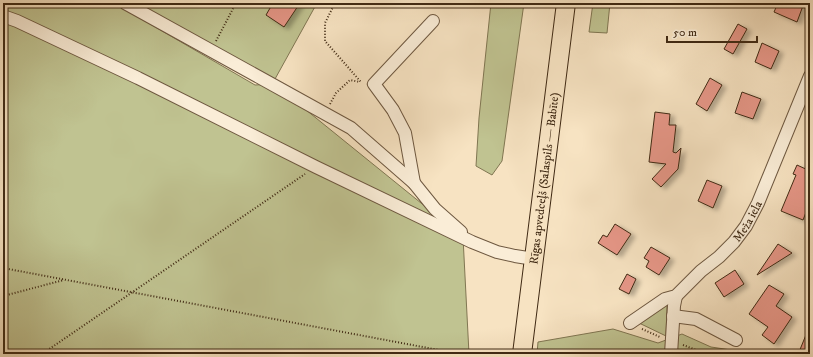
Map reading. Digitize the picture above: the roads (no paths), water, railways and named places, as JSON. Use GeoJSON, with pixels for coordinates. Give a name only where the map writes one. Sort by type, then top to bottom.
{"type":"FeatureCollection","features":[{"type":"Feature","properties":{"kind":"highway","name":"Rīgas apvedceļš (Salaspils — Babīte)"},"geometry":{"type":"LineString","coordinates":[[522,354],[566,3]]}},
{"type":"Feature","properties":{"kind":"street"},"geometry":{"type":"LineString","coordinates":[[125,3],[352,128],[414,183],[435,209],[472,242]]}},
{"type":"Feature","properties":{"kind":"street"},"geometry":{"type":"LineString","coordinates":[[3,16],[17,21],[138,78],[316,167],[472,242],[497,252],[534,259]]}},
{"type":"Feature","properties":{"kind":"street"},"geometry":{"type":"LineString","coordinates":[[414,183],[404,133],[393,110],[374,84],[433,21]]}},
{"type":"Feature","properties":{"kind":"street","name":"Meža iela"},"geometry":{"type":"LineString","coordinates":[[630,323],[665,299],[676,296],[734,242],[746,226],[758,203],[810,76]]}},
{"type":"Feature","properties":{"kind":"street"},"geometry":{"type":"LineString","coordinates":[[671,354],[673,316],[676,296]]}},
{"type":"Feature","properties":{"kind":"street"},"geometry":{"type":"LineString","coordinates":[[673,316],[696,320],[736,340]]}}]}
